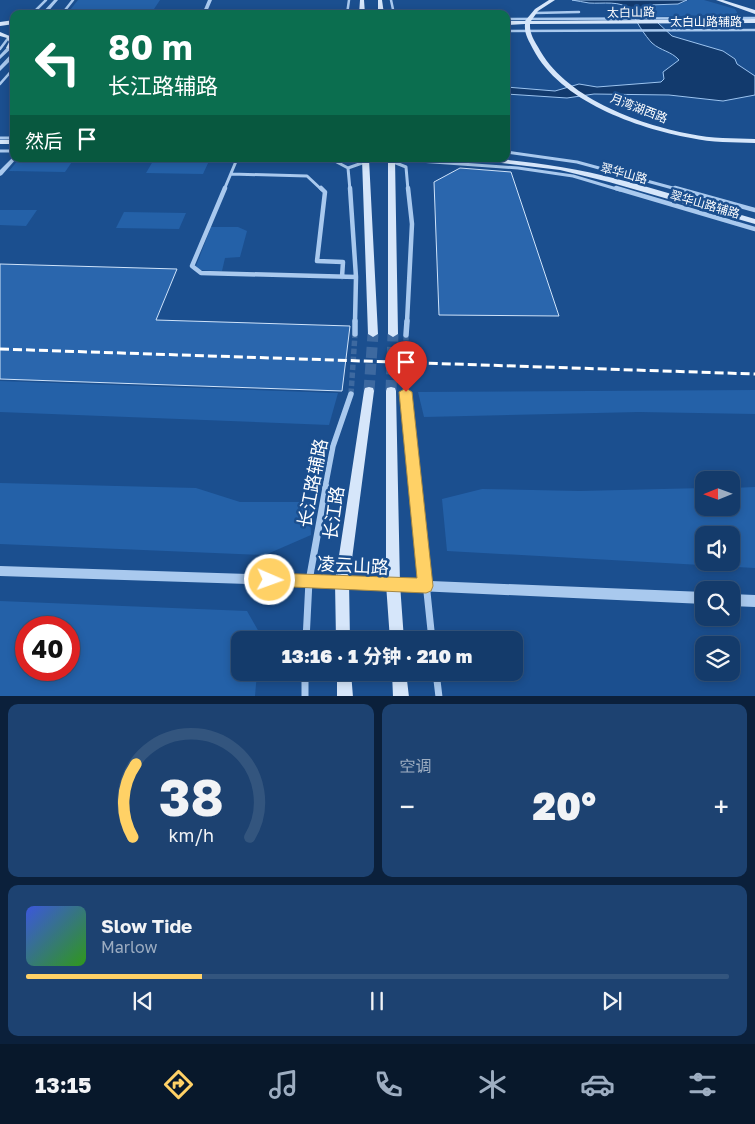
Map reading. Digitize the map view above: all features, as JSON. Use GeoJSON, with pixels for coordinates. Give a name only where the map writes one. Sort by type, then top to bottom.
{"type":"FeatureCollection","features":[{"type":"Feature","properties":{"kind":"main road"},"geometry":{"type":"LineString","coordinates":[[528,25],[535,13],[553,0]]}},
{"type":"Feature","properties":{"kind":"main road"},"geometry":{"type":"LineString","coordinates":[[718,0],[755,12]]}},
{"type":"Feature","properties":{"kind":"main road","name":"太白山路"},"geometry":{"type":"LineString","coordinates":[[638,25],[658,20],[755,19]]}},
{"type":"Feature","properties":{"kind":"main road","name":"太白山路"},"geometry":{"type":"LineString","coordinates":[[510,23],[638,25],[665,29],[755,28]]}},
{"type":"Feature","properties":{"kind":"main road","name":"太白山路"},"geometry":{"type":"LineString","coordinates":[[510,29],[528,25]]}},
{"type":"Feature","properties":{"kind":"main road","name":"月湾湖西路"},"geometry":{"type":"LineString","coordinates":[[528,25],[533,47],[544,66],[566,85],[623,116],[665,130],[713,140],[755,141]]}},
{"type":"Feature","properties":{"kind":"main road","name":"翠华山路"},"geometry":{"type":"LineString","coordinates":[[510,155],[581,167],[755,218]]}},
{"type":"Feature","properties":{"kind":"main road"},"geometry":{"type":"LineString","coordinates":[[365,162],[373,334]]}},
{"type":"Feature","properties":{"kind":"main road"},"geometry":{"type":"LineString","coordinates":[[391,162],[393,334]]}},
{"type":"Feature","properties":{"kind":"main road","name":"翠华山路"},"geometry":{"type":"LineString","coordinates":[[509,162],[560,168],[611,180],[755,222]]}},
{"type":"Feature","properties":{"kind":"main road"},"geometry":{"type":"LineString","coordinates":[[391,391],[393,584],[396,631]]}},
{"type":"Feature","properties":{"kind":"main road","name":"长江路"},"geometry":{"type":"LineString","coordinates":[[343,631],[342,582],[369,392]]}},
{"type":"Feature","properties":{"kind":"main road"},"geometry":{"type":"LineString","coordinates":[[344,681],[345,696]]}},
{"type":"Feature","properties":{"kind":"main road"},"geometry":{"type":"LineString","coordinates":[[400,681],[401,696]]}},
{"type":"Feature","properties":{"kind":"street"},"geometry":{"type":"LineString","coordinates":[[36,10],[46,0]]}},
{"type":"Feature","properties":{"kind":"street"},"geometry":{"type":"LineString","coordinates":[[46,10],[56,0]]}},
{"type":"Feature","properties":{"kind":"street"},"geometry":{"type":"LineString","coordinates":[[65,10],[73,0]]}},
{"type":"Feature","properties":{"kind":"street"},"geometry":{"type":"LineString","coordinates":[[56,10],[59,6]]}},
{"type":"Feature","properties":{"kind":"street"},"geometry":{"type":"LineString","coordinates":[[535,13],[579,12]]}},
{"type":"Feature","properties":{"kind":"street"},"geometry":{"type":"LineString","coordinates":[[510,20],[528,25],[638,25]]}},
{"type":"Feature","properties":{"kind":"street"},"geometry":{"type":"LineString","coordinates":[[3,34],[0,49],[10,47]]}},
{"type":"Feature","properties":{"kind":"street"},"geometry":{"type":"LineString","coordinates":[[0,58],[10,47]]}},
{"type":"Feature","properties":{"kind":"street"},"geometry":{"type":"LineString","coordinates":[[0,69],[10,58]]}},
{"type":"Feature","properties":{"kind":"street"},"geometry":{"type":"LineString","coordinates":[[1,82],[10,72]]}},
{"type":"Feature","properties":{"kind":"street","name":"翠华山路辅路"},"geometry":{"type":"LineString","coordinates":[[510,154],[577,162],[755,210]]}},
{"type":"Feature","properties":{"kind":"street"},"geometry":{"type":"LineString","coordinates":[[0,174],[10,162]]}},
{"type":"Feature","properties":{"kind":"street"},"geometry":{"type":"LineString","coordinates":[[236,162],[192,266],[196,270],[201,273],[356,278]]}},
{"type":"Feature","properties":{"kind":"street"},"geometry":{"type":"LineString","coordinates":[[339,162],[348,168]]}},
{"type":"Feature","properties":{"kind":"street"},"geometry":{"type":"LineString","coordinates":[[348,168],[361,162]]}},
{"type":"Feature","properties":{"kind":"street"},"geometry":{"type":"LineString","coordinates":[[395,162],[406,167],[417,162]]}},
{"type":"Feature","properties":{"kind":"street","name":"翠华山路辅路"},"geometry":{"type":"LineString","coordinates":[[433,162],[518,168],[573,176],[755,228]]}},
{"type":"Feature","properties":{"kind":"street"},"geometry":{"type":"LineString","coordinates":[[406,167],[412,224],[406,335]]}},
{"type":"Feature","properties":{"kind":"street"},"geometry":{"type":"LineString","coordinates":[[348,168],[356,278],[355,334]]}},
{"type":"Feature","properties":{"kind":"street"},"geometry":{"type":"LineString","coordinates":[[231,174],[307,176],[319,186],[324,192],[317,261],[343,262],[342,277]]}},
{"type":"Feature","properties":{"kind":"street"},"geometry":{"type":"LineString","coordinates":[[406,392],[431,631]]}},
{"type":"Feature","properties":{"kind":"street","name":"长江路辅路"},"geometry":{"type":"LineString","coordinates":[[306,631],[309,581],[333,446],[351,394]]}},
{"type":"Feature","properties":{"kind":"street","name":"凌云山路"},"geometry":{"type":"LineString","coordinates":[[0,571],[342,582],[695,598]]}},
{"type":"Feature","properties":{"kind":"street"},"geometry":{"type":"LineString","coordinates":[[740,600],[755,601]]}},
{"type":"Feature","properties":{"kind":"street"},"geometry":{"type":"LineString","coordinates":[[304,696],[305,681]]}},
{"type":"Feature","properties":{"kind":"street"},"geometry":{"type":"LineString","coordinates":[[437,681],[438,696]]}},
{"type":"Feature","properties":{"kind":"shaded area"},"geometry":{"type":"Polygon","coordinates":[[[78,0],[160,0],[154,9],[70,10],[78,0]]]}},
{"type":"Feature","properties":{"kind":"shaded area"},"geometry":{"type":"Polygon","coordinates":[[[572,0],[687,0],[678,4],[649,5],[643,7],[643,9],[672,36],[723,51],[735,59],[737,64],[755,76],[755,95],[723,101],[669,95],[594,94],[567,98],[510,94],[510,87],[555,91],[579,84],[597,87],[661,82],[664,79],[663,72],[679,60],[652,43],[640,27],[632,10],[622,5],[611,3],[589,3],[572,0]]]}},
{"type":"Feature","properties":{"kind":"shaded area"},"geometry":{"type":"Polygon","coordinates":[[[689,0],[704,0],[735,9],[738,14],[654,17],[643,9],[650,6],[678,4],[689,0]]]}},
{"type":"Feature","properties":{"kind":"shaded area"},"geometry":{"type":"Polygon","coordinates":[[[16,162],[72,162],[65,172],[9,171],[16,162]]]}},
{"type":"Feature","properties":{"kind":"shaded area"},"geometry":{"type":"Polygon","coordinates":[[[152,162],[209,162],[203,174],[146,173],[152,162]]]}},
{"type":"Feature","properties":{"kind":"shaded area"},"geometry":{"type":"Polygon","coordinates":[[[0,210],[37,210],[26,226],[0,225],[0,210]]]}},
{"type":"Feature","properties":{"kind":"shaded area"},"geometry":{"type":"Polygon","coordinates":[[[124,212],[186,213],[179,229],[116,228],[124,212]]]}},
{"type":"Feature","properties":{"kind":"shaded area"},"geometry":{"type":"Polygon","coordinates":[[[211,227],[238,227],[247,231],[240,257],[225,258],[222,271],[198,270],[196,266],[211,227]]]}},
{"type":"Feature","properties":{"kind":"shaded area"},"geometry":{"type":"Polygon","coordinates":[[[0,381],[338,393],[329,425],[0,412],[0,381]]]}},
{"type":"Feature","properties":{"kind":"shaded area"},"geometry":{"type":"Polygon","coordinates":[[[755,390],[755,414],[639,412],[424,417],[418,392],[755,390]]]}},
{"type":"Feature","properties":{"kind":"shaded area"},"geometry":{"type":"Polygon","coordinates":[[[0,483],[196,488],[240,502],[310,502],[311,535],[265,555],[0,544],[0,483]]]}},
{"type":"Feature","properties":{"kind":"shaded area"},"geometry":{"type":"Polygon","coordinates":[[[755,487],[755,568],[740,567],[740,526],[695,526],[695,565],[447,551],[442,499],[482,489],[580,491],[695,488],[695,516],[740,516],[740,488],[755,487]]]}},
{"type":"Feature","properties":{"kind":"shaded area"},"geometry":{"type":"Polygon","coordinates":[[[0,601],[247,611],[258,631],[231,631],[231,681],[256,681],[255,696],[0,696],[0,601]]]}},
{"type":"Feature","properties":{"kind":"building"},"geometry":{"type":"Polygon","coordinates":[[[460,168],[511,172],[559,316],[439,315],[434,182],[460,168]]]}},
{"type":"Feature","properties":{"kind":"building"},"geometry":{"type":"Polygon","coordinates":[[[0,264],[177,269],[156,320],[350,326],[342,391],[0,379],[0,264]]]}},
{"type":"Feature","properties":{"kind":"tunnel"},"geometry":{"type":"LineString","coordinates":[[351,394],[355,334]]}},
{"type":"Feature","properties":{"kind":"tunnel"},"geometry":{"type":"LineString","coordinates":[[369,391],[373,334]]}},
{"type":"Feature","properties":{"kind":"tunnel"},"geometry":{"type":"LineString","coordinates":[[391,391],[393,334]]}},
{"type":"Feature","properties":{"kind":"tunnel"},"geometry":{"type":"LineString","coordinates":[[406,335],[406,392]]}},
{"type":"Feature","properties":{"kind":"railway"},"geometry":{"type":"LineString","coordinates":[[0,349],[755,374]]}},
{"type":"Feature","properties":{"kind":"route"},"geometry":{"type":"LineString","coordinates":[[270,580],[426,586],[406,392]]}}]}
